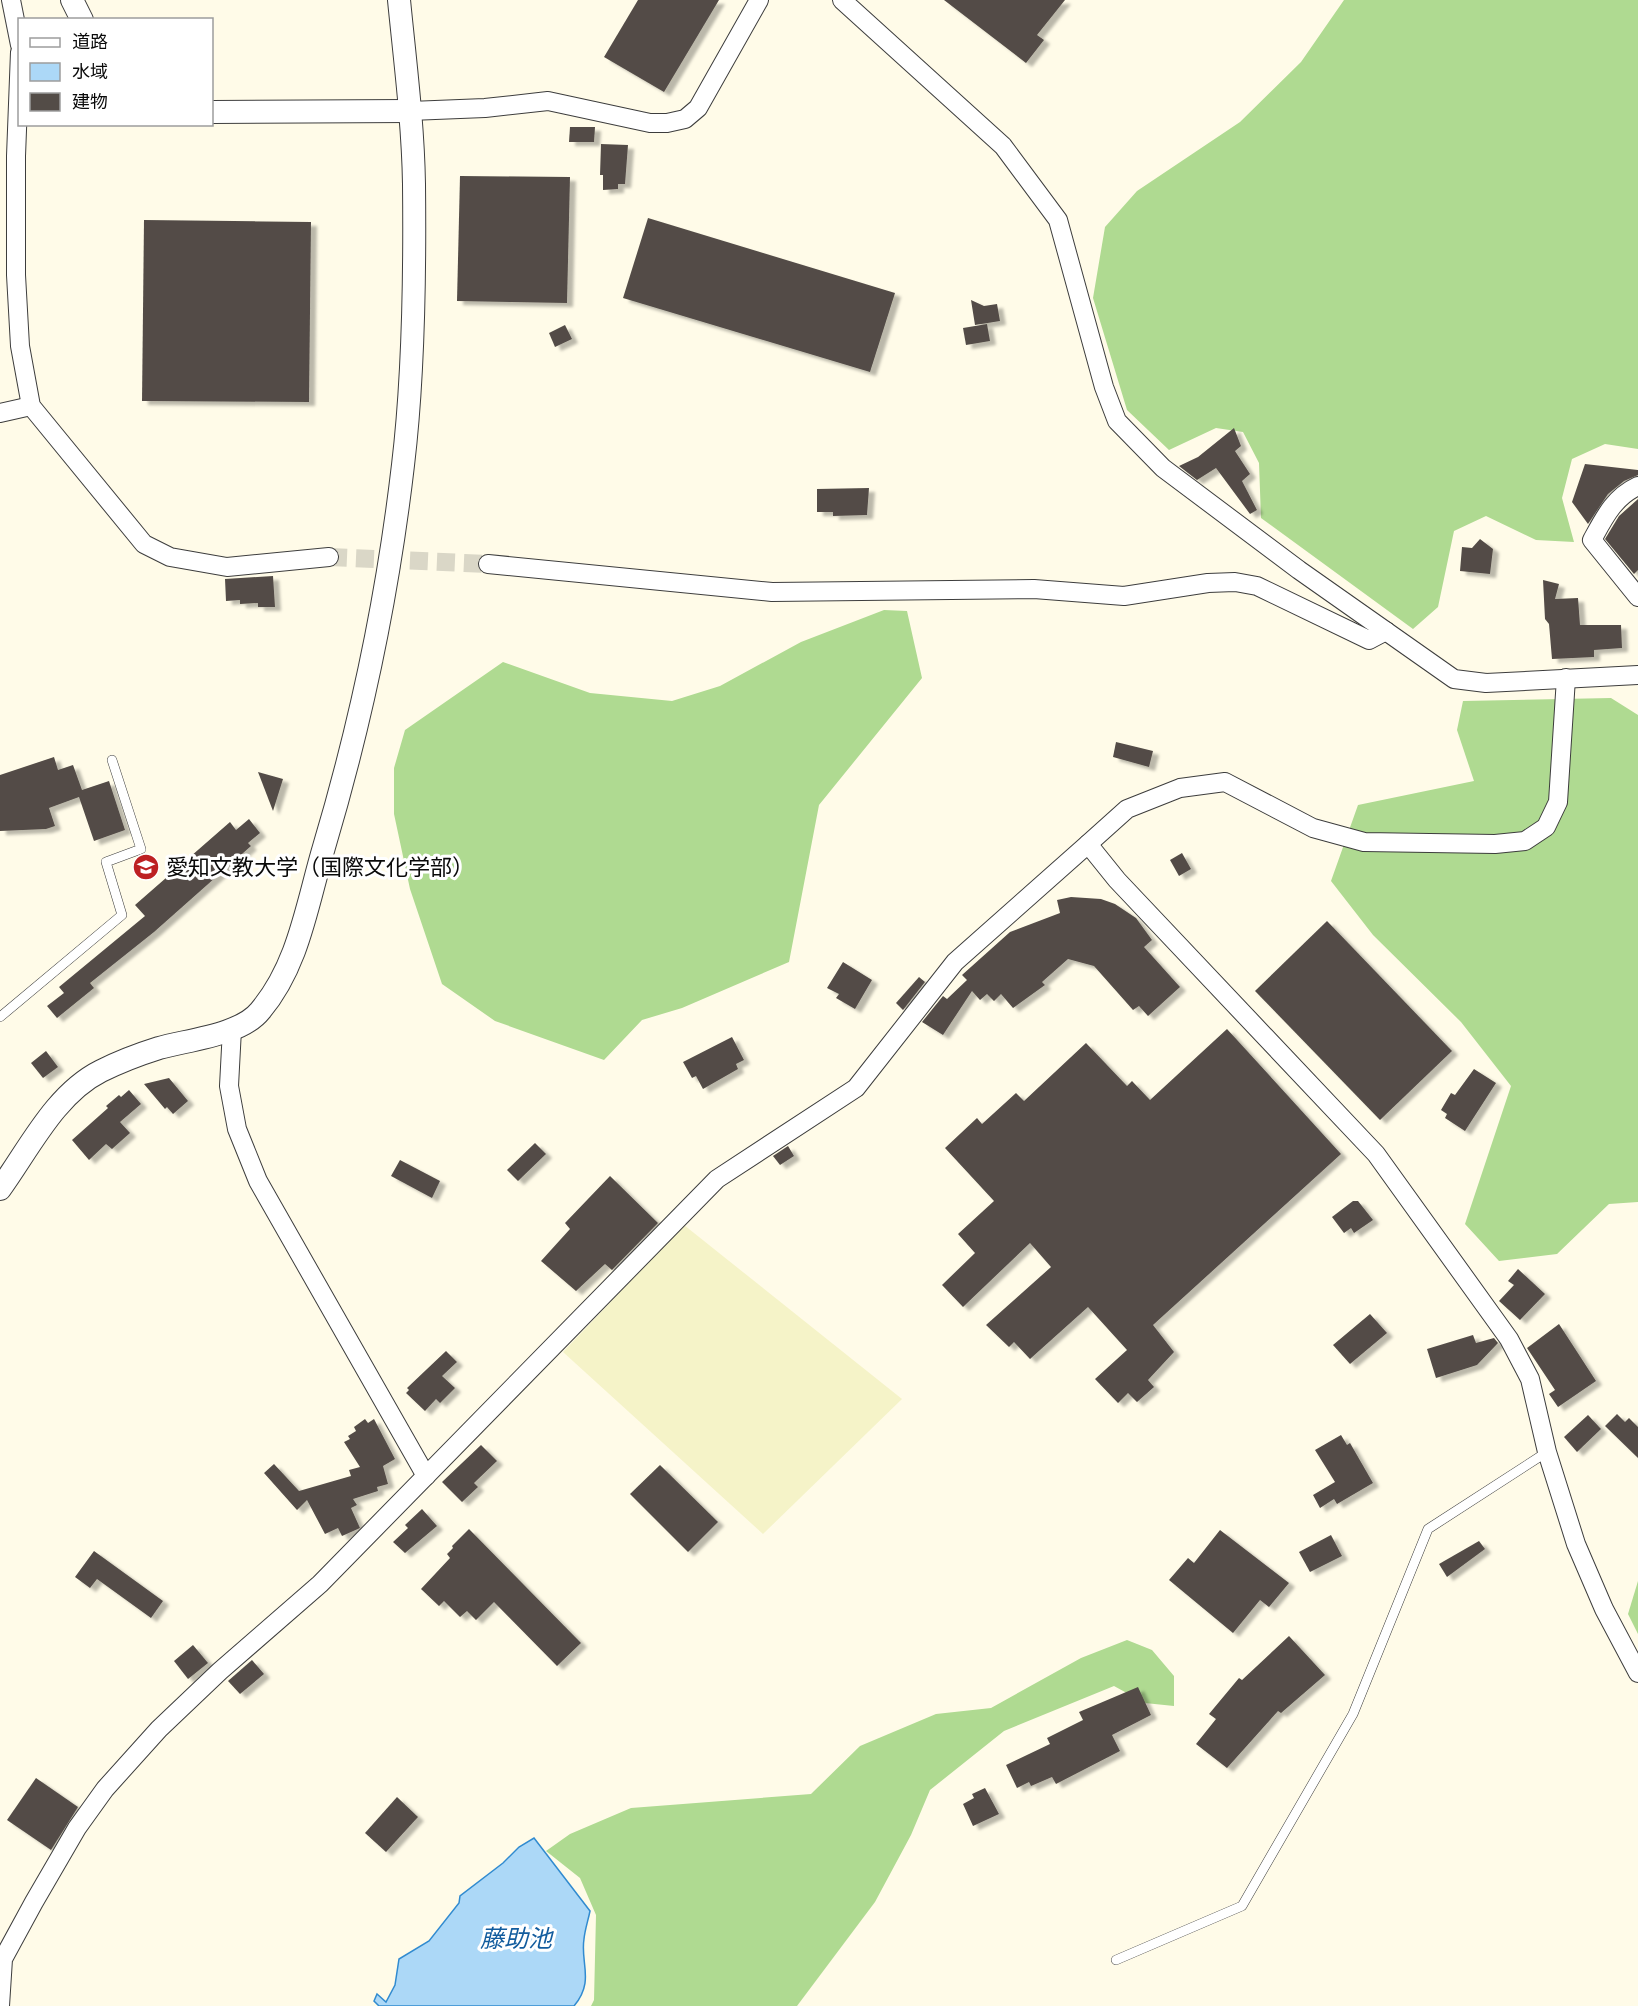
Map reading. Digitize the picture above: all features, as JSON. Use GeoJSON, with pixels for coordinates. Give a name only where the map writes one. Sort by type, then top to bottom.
{"type":"FeatureCollection","features":[{"type":"Feature","properties":{"kind":"street"},"geometry":{"type":"LineString","coordinates":[[11,0],[18,35]]}},
{"type":"Feature","properties":{"kind":"street"},"geometry":{"type":"LineString","coordinates":[[72,0],[81,18]]}},
{"type":"Feature","properties":{"kind":"street"},"geometry":{"type":"LineString","coordinates":[[0,1189],[58,1106],[99,1071],[155,1049],[232,1029],[257,1016],[280,985],[299,940],[346,773],[383,599],[403,464],[412,317],[414,184],[411,111],[399,0]]}},
{"type":"Feature","properties":{"kind":"street"},"geometry":{"type":"LineString","coordinates":[[213,112],[411,111],[484,108],[548,101],[650,123],[667,123],[685,119],[698,108],[759,0]]}},
{"type":"Feature","properties":{"kind":"street"},"geometry":{"type":"LineString","coordinates":[[842,0],[1002,146],[1058,220],[1104,387],[1117,421],[1162,468],[1454,679],[1486,683],[1638,675]]}},
{"type":"Feature","properties":{"kind":"street"},"geometry":{"type":"LineString","coordinates":[[18,94],[15,156],[16,275],[20,346],[31,406],[144,544],[170,557],[227,567],[330,557]]}},
{"type":"Feature","properties":{"kind":"street"},"geometry":{"type":"LineString","coordinates":[[0,413],[31,406]]}},
{"type":"Feature","properties":{"kind":"street"},"geometry":{"type":"LineString","coordinates":[[1638,486],[1625,491],[1607,511],[1593,540],[1638,597]]}},
{"type":"Feature","properties":{"kind":"street"},"geometry":{"type":"LineString","coordinates":[[488,564],[772,591],[1023,589],[1124,596],[1208,583],[1235,582],[1257,586],[1369,640],[1386,631]]}},
{"type":"Feature","properties":{"kind":"street"},"geometry":{"type":"LineString","coordinates":[[0,2006],[3,1959],[77,1828],[105,1789],[159,1729],[220,1671],[320,1584],[717,1179],[856,1088],[955,962],[1127,809],[1180,788],[1225,782],[1313,828],[1364,842],[1495,844],[1525,841],[1546,827],[1558,802],[1566,678]]}},
{"type":"Feature","properties":{"kind":"street"},"geometry":{"type":"LineString","coordinates":[[1088,844],[1117,880],[1376,1154],[1509,1339],[1530,1379],[1546,1452],[1576,1544],[1604,1609],[1638,1673]]}},
{"type":"Feature","properties":{"kind":"street"},"geometry":{"type":"LineString","coordinates":[[232,1029],[230,1086],[237,1130],[258,1182],[426,1476]]}},
{"type":"Feature","properties":{"kind":"lane"},"geometry":{"type":"LineString","coordinates":[[0,1017],[122,915],[106,862],[141,849],[112,759]]}},
{"type":"Feature","properties":{"kind":"lane"},"geometry":{"type":"LineString","coordinates":[[1116,1960],[1242,1906],[1353,1714],[1428,1529],[1546,1452]]}},
{"type":"Feature","properties":{"kind":"shaded area"},"geometry":{"type":"Polygon","coordinates":[[[684,1225],[902,1399],[763,1534],[563,1352],[684,1225]]]}},
{"type":"Feature","properties":{"kind":"green space"},"geometry":{"type":"Polygon","coordinates":[[[1344,0],[1638,0],[1638,449],[1605,444],[1572,459],[1562,498],[1574,542],[1536,540],[1486,516],[1454,531],[1438,607],[1413,629],[1261,518],[1259,463],[1243,432],[1216,428],[1169,450],[1127,410],[1093,298],[1105,227],[1137,191],[1240,122],[1301,62],[1344,0]]]}},
{"type":"Feature","properties":{"kind":"green space"},"geometry":{"type":"Polygon","coordinates":[[[884,610],[907,611],[922,678],[819,805],[789,962],[682,1008],[642,1020],[604,1060],[495,1021],[442,984],[410,889],[394,814],[394,768],[405,730],[503,662],[590,693],[672,701],[720,686],[801,642],[884,610]]]}},
{"type":"Feature","properties":{"kind":"green space"},"geometry":{"type":"Polygon","coordinates":[[[1611,698],[1638,715],[1638,1202],[1609,1204],[1557,1254],[1499,1261],[1465,1224],[1511,1086],[1461,1022],[1373,935],[1331,881],[1358,805],[1474,781],[1457,730],[1463,701],[1611,698]]]}},
{"type":"Feature","properties":{"kind":"green space"},"geometry":{"type":"Polygon","coordinates":[[[1638,1581],[1638,1634],[1628,1614],[1638,1581]]]}},
{"type":"Feature","properties":{"kind":"green space"},"geometry":{"type":"Polygon","coordinates":[[[1127,1640],[1152,1650],[1174,1676],[1174,1706],[1145,1703],[1114,1686],[1004,1731],[930,1790],[911,1835],[875,1902],[797,2006],[591,2006],[594,2000],[596,1915],[580,1878],[546,1851],[570,1834],[631,1808],[811,1794],[860,1746],[936,1714],[991,1708],[1081,1658],[1127,1640]]]}},
{"type":"Feature","properties":{"kind":"water","name":"藤助池"},"geometry":{"type":"Polygon","coordinates":[[[534,1838],[590,1911],[583,1948],[584,1988],[574,2006],[379,2006],[374,2001],[377,1994],[386,2002],[395,1985],[399,1959],[429,1941],[459,1903],[460,1896],[503,1863],[519,1847],[534,1838]]]}},
{"type":"Feature","properties":{"kind":"building"},"geometry":{"type":"Polygon","coordinates":[[[638,0],[719,0],[664,92],[604,57],[638,0]]]}},
{"type":"Feature","properties":{"kind":"building"},"geometry":{"type":"Polygon","coordinates":[[[944,0],[1065,0],[1037,35],[1044,40],[1026,63],[944,0]]]}},
{"type":"Feature","properties":{"kind":"building"},"geometry":{"type":"Polygon","coordinates":[[[570,127],[595,127],[594,142],[569,142],[570,127]]]}},
{"type":"Feature","properties":{"kind":"building"},"geometry":{"type":"Polygon","coordinates":[[[601,144],[628,145],[625,184],[618,184],[618,189],[603,190],[603,175],[600,175],[601,144]]]}},
{"type":"Feature","properties":{"kind":"building"},"geometry":{"type":"Polygon","coordinates":[[[460,176],[570,177],[567,303],[457,301],[460,176]]]}},
{"type":"Feature","properties":{"kind":"building"},"geometry":{"type":"Polygon","coordinates":[[[648,218],[895,293],[870,372],[623,298],[648,218]]]}},
{"type":"Feature","properties":{"kind":"building"},"geometry":{"type":"Polygon","coordinates":[[[144,220],[311,222],[309,402],[142,401],[144,220]]]}},
{"type":"Feature","properties":{"kind":"building"},"geometry":{"type":"Polygon","coordinates":[[[971,300],[984,306],[997,304],[1000,321],[975,325],[971,300]]]}},
{"type":"Feature","properties":{"kind":"building"},"geometry":{"type":"Polygon","coordinates":[[[987,324],[990,341],[966,345],[963,328],[987,324]]]}},
{"type":"Feature","properties":{"kind":"building"},"geometry":{"type":"Polygon","coordinates":[[[565,325],[572,339],[555,347],[549,333],[565,325]]]}},
{"type":"Feature","properties":{"kind":"building"},"geometry":{"type":"Polygon","coordinates":[[[1234,428],[1241,446],[1235,451],[1250,474],[1242,481],[1257,510],[1250,514],[1216,468],[1197,480],[1179,466],[1198,457],[1234,428]]]}},
{"type":"Feature","properties":{"kind":"building"},"geometry":{"type":"Polygon","coordinates":[[[1585,464],[1638,470],[1638,475],[1624,481],[1608,494],[1588,524],[1572,502],[1585,464]]]}},
{"type":"Feature","properties":{"kind":"building"},"geometry":{"type":"Polygon","coordinates":[[[869,488],[867,515],[833,516],[833,512],[817,512],[817,489],[869,488]]]}},
{"type":"Feature","properties":{"kind":"building"},"geometry":{"type":"Polygon","coordinates":[[[1638,499],[1638,570],[1634,574],[1605,539],[1619,516],[1638,499]]]}},
{"type":"Feature","properties":{"kind":"building"},"geometry":{"type":"Polygon","coordinates":[[[1480,539],[1493,549],[1490,574],[1460,571],[1462,547],[1472,548],[1480,539]]]}},
{"type":"Feature","properties":{"kind":"building"},"geometry":{"type":"Polygon","coordinates":[[[273,576],[275,607],[258,607],[258,603],[240,604],[240,600],[226,601],[225,579],[273,576]]]}},
{"type":"Feature","properties":{"kind":"building"},"geometry":{"type":"Polygon","coordinates":[[[1543,580],[1559,584],[1555,599],[1578,598],[1580,625],[1621,625],[1622,648],[1594,650],[1594,657],[1552,659],[1549,624],[1545,619],[1543,580]]]}},
{"type":"Feature","properties":{"kind":"building"},"geometry":{"type":"Polygon","coordinates":[[[1116,742],[1153,751],[1149,767],[1113,757],[1116,742]]]}},
{"type":"Feature","properties":{"kind":"building"},"geometry":{"type":"Polygon","coordinates":[[[54,757],[58,770],[73,765],[82,790],[109,781],[125,830],[94,841],[79,797],[49,808],[55,826],[46,829],[0,831],[0,775],[54,757]]]}},
{"type":"Feature","properties":{"kind":"building"},"geometry":{"type":"Polygon","coordinates":[[[258,772],[283,779],[273,811],[258,772]]]}},
{"type":"Feature","properties":{"kind":"building"},"geometry":{"type":"Polygon","coordinates":[[[249,819],[260,833],[248,843],[251,846],[154,932],[90,983],[94,988],[57,1018],[47,1006],[64,993],[59,987],[145,916],[135,905],[230,822],[236,830],[249,819]]]}},
{"type":"Feature","properties":{"kind":"building"},"geometry":{"type":"Polygon","coordinates":[[[1182,853],[1191,869],[1179,876],[1170,860],[1182,853]]]}},
{"type":"Feature","properties":{"kind":"building"},"geometry":{"type":"Polygon","coordinates":[[[1071,897],[1101,899],[1115,904],[1136,918],[1152,940],[1144,947],[1180,987],[1148,1016],[1139,1006],[1133,1010],[1094,966],[1068,959],[1042,982],[1045,985],[1013,1008],[1001,994],[994,1001],[987,994],[980,1000],[972,991],[943,1035],[922,1022],[943,996],[947,999],[967,980],[962,975],[1010,932],[1060,913],[1057,900],[1071,897]]]}},
{"type":"Feature","properties":{"kind":"building"},"geometry":{"type":"Polygon","coordinates":[[[1327,921],[1452,1051],[1380,1120],[1255,991],[1327,921]]]}},
{"type":"Feature","properties":{"kind":"building"},"geometry":{"type":"Polygon","coordinates":[[[843,962],[872,980],[855,1009],[836,998],[839,994],[827,988],[843,962]]]}},
{"type":"Feature","properties":{"kind":"building"},"geometry":{"type":"Polygon","coordinates":[[[919,977],[925,982],[903,1010],[896,1003],[919,977]]]}},
{"type":"Feature","properties":{"kind":"building"},"geometry":{"type":"Polygon","coordinates":[[[1227,1029],[1341,1154],[1153,1325],[1174,1352],[1148,1380],[1154,1387],[1137,1402],[1128,1393],[1118,1403],[1095,1379],[1127,1350],[1088,1307],[1030,1359],[1014,1342],[1009,1347],[986,1325],[1051,1267],[1030,1243],[963,1307],[942,1285],[975,1253],[958,1234],[994,1201],[945,1148],[977,1118],[982,1124],[1016,1093],[1024,1101],[1086,1043],[1127,1086],[1132,1081],[1150,1100],[1227,1029]]]}},
{"type":"Feature","properties":{"kind":"building"},"geometry":{"type":"Polygon","coordinates":[[[732,1037],[744,1060],[736,1064],[738,1069],[703,1089],[696,1076],[692,1078],[683,1062],[732,1037]]]}},
{"type":"Feature","properties":{"kind":"building"},"geometry":{"type":"Polygon","coordinates":[[[46,1051],[58,1067],[43,1078],[31,1063],[46,1051]]]}},
{"type":"Feature","properties":{"kind":"building"},"geometry":{"type":"Polygon","coordinates":[[[1474,1069],[1496,1083],[1465,1131],[1445,1118],[1447,1114],[1441,1110],[1451,1093],[1455,1095],[1474,1069]]]}},
{"type":"Feature","properties":{"kind":"building"},"geometry":{"type":"Polygon","coordinates":[[[169,1078],[188,1101],[173,1114],[167,1107],[165,1109],[144,1084],[169,1078]]]}},
{"type":"Feature","properties":{"kind":"building"},"geometry":{"type":"Polygon","coordinates":[[[129,1090],[141,1104],[120,1122],[130,1133],[112,1149],[106,1144],[89,1160],[72,1140],[108,1108],[106,1106],[129,1090]]]}},
{"type":"Feature","properties":{"kind":"building"},"geometry":{"type":"Polygon","coordinates":[[[535,1143],[546,1154],[518,1181],[507,1170],[535,1143]]]}},
{"type":"Feature","properties":{"kind":"building"},"geometry":{"type":"Polygon","coordinates":[[[788,1146],[794,1156],[780,1165],[773,1156],[788,1146]]]}},
{"type":"Feature","properties":{"kind":"building"},"geometry":{"type":"Polygon","coordinates":[[[400,1160],[440,1181],[432,1198],[391,1176],[400,1160]]]}},
{"type":"Feature","properties":{"kind":"building"},"geometry":{"type":"Polygon","coordinates":[[[610,1176],[658,1223],[612,1270],[605,1264],[576,1291],[541,1261],[570,1229],[565,1223],[610,1176]]]}},
{"type":"Feature","properties":{"kind":"building"},"geometry":{"type":"Polygon","coordinates":[[[1353,1201],[1358,1201],[1373,1220],[1354,1233],[1351,1228],[1344,1233],[1332,1217],[1353,1201]]]}},
{"type":"Feature","properties":{"kind":"building"},"geometry":{"type":"Polygon","coordinates":[[[1518,1269],[1545,1294],[1520,1320],[1499,1301],[1514,1285],[1508,1281],[1518,1269]]]}},
{"type":"Feature","properties":{"kind":"building"},"geometry":{"type":"Polygon","coordinates":[[[1370,1314],[1387,1333],[1350,1364],[1333,1345],[1370,1314]]]}},
{"type":"Feature","properties":{"kind":"building"},"geometry":{"type":"Polygon","coordinates":[[[1559,1324],[1596,1381],[1558,1407],[1549,1394],[1555,1390],[1527,1348],[1559,1324]]]}},
{"type":"Feature","properties":{"kind":"building"},"geometry":{"type":"Polygon","coordinates":[[[1473,1335],[1476,1343],[1494,1338],[1498,1343],[1477,1365],[1436,1378],[1427,1349],[1473,1335]]]}},
{"type":"Feature","properties":{"kind":"building"},"geometry":{"type":"Polygon","coordinates":[[[446,1351],[457,1362],[442,1376],[455,1388],[440,1403],[436,1399],[425,1411],[406,1393],[409,1390],[407,1388],[446,1351]]]}},
{"type":"Feature","properties":{"kind":"building"},"geometry":{"type":"Polygon","coordinates":[[[1617,1414],[1625,1422],[1629,1418],[1638,1427],[1638,1458],[1605,1426],[1617,1414]]]}},
{"type":"Feature","properties":{"kind":"building"},"geometry":{"type":"Polygon","coordinates":[[[1588,1415],[1601,1429],[1577,1452],[1564,1437],[1588,1415]]]}},
{"type":"Feature","properties":{"kind":"building"},"geometry":{"type":"Polygon","coordinates":[[[365,1419],[368,1423],[374,1419],[395,1459],[383,1466],[388,1484],[377,1487],[378,1491],[353,1499],[357,1505],[351,1508],[360,1528],[342,1536],[338,1528],[325,1534],[307,1500],[297,1510],[264,1473],[274,1464],[299,1491],[351,1476],[349,1470],[360,1467],[344,1442],[350,1439],[348,1436],[356,1431],[354,1427],[365,1419]]]}},
{"type":"Feature","properties":{"kind":"building"},"geometry":{"type":"Polygon","coordinates":[[[1341,1435],[1347,1445],[1350,1443],[1373,1483],[1337,1504],[1334,1499],[1320,1508],[1313,1495],[1335,1482],[1315,1450],[1341,1435]]]}},
{"type":"Feature","properties":{"kind":"building"},"geometry":{"type":"Polygon","coordinates":[[[481,1445],[497,1461],[474,1483],[478,1487],[462,1502],[442,1482],[481,1445]]]}},
{"type":"Feature","properties":{"kind":"building"},"geometry":{"type":"Polygon","coordinates":[[[660,1465],[718,1522],[688,1552],[630,1494],[660,1465]]]}},
{"type":"Feature","properties":{"kind":"building"},"geometry":{"type":"Polygon","coordinates":[[[422,1509],[437,1526],[405,1553],[393,1542],[408,1528],[405,1525],[422,1509]]]}},
{"type":"Feature","properties":{"kind":"building"},"geometry":{"type":"Polygon","coordinates":[[[469,1529],[581,1643],[557,1666],[494,1602],[476,1620],[467,1611],[460,1617],[444,1601],[439,1606],[421,1589],[450,1558],[447,1554],[453,1548],[452,1546],[469,1529]]]}},
{"type":"Feature","properties":{"kind":"building"},"geometry":{"type":"Polygon","coordinates":[[[1220,1530],[1289,1583],[1269,1607],[1260,1600],[1233,1633],[1169,1580],[1188,1558],[1194,1563],[1220,1530]]]}},
{"type":"Feature","properties":{"kind":"building"},"geometry":{"type":"Polygon","coordinates":[[[1331,1535],[1342,1556],[1310,1572],[1299,1552],[1331,1535]]]}},
{"type":"Feature","properties":{"kind":"building"},"geometry":{"type":"Polygon","coordinates":[[[1479,1541],[1485,1549],[1447,1577],[1439,1564],[1479,1541]]]}},
{"type":"Feature","properties":{"kind":"building"},"geometry":{"type":"Polygon","coordinates":[[[94,1551],[163,1601],[151,1618],[97,1579],[90,1588],[75,1577],[94,1551]]]}},
{"type":"Feature","properties":{"kind":"building"},"geometry":{"type":"Polygon","coordinates":[[[1289,1636],[1325,1675],[1281,1713],[1278,1711],[1227,1768],[1196,1744],[1216,1719],[1209,1714],[1239,1678],[1242,1680],[1289,1636]]]}},
{"type":"Feature","properties":{"kind":"building"},"geometry":{"type":"Polygon","coordinates":[[[193,1645],[208,1663],[188,1679],[174,1661],[193,1645]]]}},
{"type":"Feature","properties":{"kind":"building"},"geometry":{"type":"Polygon","coordinates":[[[252,1660],[264,1674],[240,1694],[228,1681],[252,1660]]]}},
{"type":"Feature","properties":{"kind":"building"},"geometry":{"type":"Polygon","coordinates":[[[1138,1687],[1151,1715],[1112,1735],[1120,1751],[1056,1784],[1052,1777],[1031,1786],[1029,1782],[1017,1788],[1006,1765],[1050,1744],[1047,1738],[1083,1720],[1079,1712],[1138,1687]]]}},
{"type":"Feature","properties":{"kind":"building"},"geometry":{"type":"Polygon","coordinates":[[[36,1778],[78,1807],[51,1850],[7,1820],[36,1778]]]}},
{"type":"Feature","properties":{"kind":"building"},"geometry":{"type":"Polygon","coordinates":[[[985,1788],[999,1814],[973,1826],[963,1804],[974,1798],[972,1794],[985,1788]]]}},
{"type":"Feature","properties":{"kind":"building"},"geometry":{"type":"Polygon","coordinates":[[[397,1797],[418,1817],[386,1852],[365,1833],[397,1797]]]}},
{"type":"Feature","properties":{"kind":"tunnel"},"geometry":{"type":"LineString","coordinates":[[329,557],[488,564]]}},
{"type":"Feature","properties":{"kind":"place","name":"愛知文教大学（国際文化学部）"},"geometry":{"type":"Point","coordinates":[146,867]}}]}
